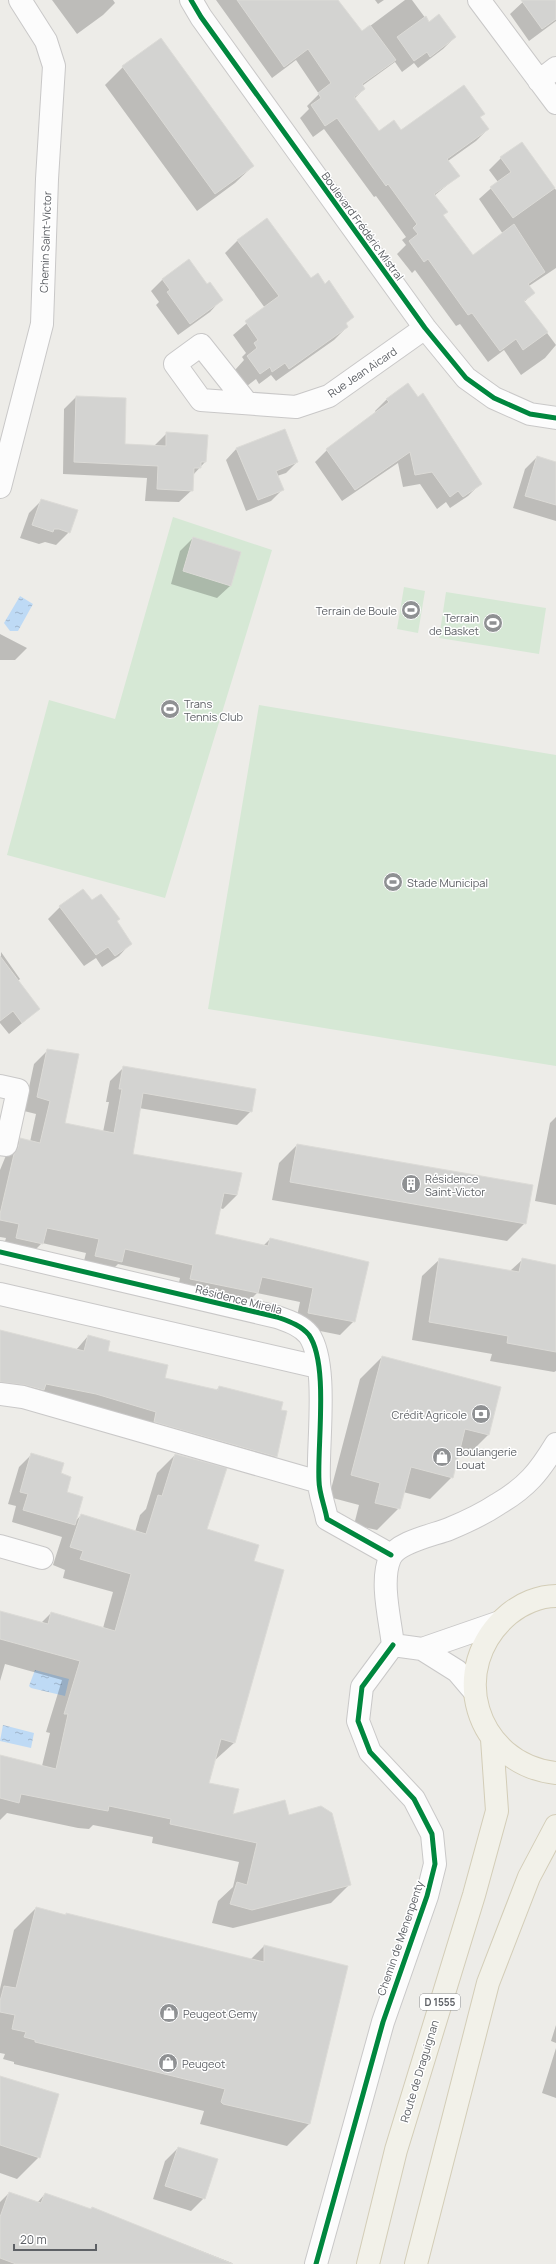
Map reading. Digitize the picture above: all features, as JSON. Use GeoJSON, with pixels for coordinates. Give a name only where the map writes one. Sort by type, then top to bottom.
{"type":"FeatureCollection","features":[{"type":"Feature","properties":{"kind":"main road"},"geometry":{"type":"LineString","coordinates":[[554,1593],[531,1601],[514,1610],[500,1622],[488,1636],[480,1654],[475,1672],[474,1691],[479,1714],[492,1739],[514,1759],[540,1771],[556,1773]]}},
{"type":"Feature","properties":{"kind":"main road","name":"Route de Draguignan"},"geometry":{"type":"LineString","coordinates":[[368,2264],[396,2150],[474,1895],[497,1811],[492,1739]]}},
{"type":"Feature","properties":{"kind":"main road"},"geometry":{"type":"LineString","coordinates":[[416,2264],[488,1983],[529,1877],[556,1826]]}},
{"type":"Feature","properties":{"kind":"street","name":"Chemin Saint-Victor"},"geometry":{"type":"LineString","coordinates":[[0,487],[42,324],[47,179],[54,66],[46,41],[20,0]]}},
{"type":"Feature","properties":{"kind":"street","name":"Boulevard Frédéric Mistral"},"geometry":{"type":"LineString","coordinates":[[191,0],[200,17],[425,328],[466,378],[494,398],[530,414],[556,418]]}},
{"type":"Feature","properties":{"kind":"street"},"geometry":{"type":"LineString","coordinates":[[479,0],[548,74],[556,103]]}},
{"type":"Feature","properties":{"kind":"street","name":"Rue Jean Aicard"},"geometry":{"type":"LineString","coordinates":[[247,403],[296,406],[329,396],[425,328]]}},
{"type":"Feature","properties":{"kind":"street"},"geometry":{"type":"LineString","coordinates":[[0,1086],[18,1090],[6,1145],[0,1144]]}},
{"type":"Feature","properties":{"kind":"street","name":"Résidence Mirella"},"geometry":{"type":"LineString","coordinates":[[0,1252],[284,1320],[297,1325],[308,1335],[314,1348],[318,1367],[320,1396],[319,1482],[327,1520],[391,1556]]}},
{"type":"Feature","properties":{"kind":"street"},"geometry":{"type":"LineString","coordinates":[[0,1294],[318,1367]]}},
{"type":"Feature","properties":{"kind":"street"},"geometry":{"type":"LineString","coordinates":[[0,1394],[22,1397],[319,1482]]}},
{"type":"Feature","properties":{"kind":"street"},"geometry":{"type":"LineString","coordinates":[[474,1691],[456,1671],[422,1649],[393,1645],[385,1573],[391,1556],[411,1541],[449,1529],[498,1505],[523,1488],[540,1470],[556,1444]]}},
{"type":"Feature","properties":{"kind":"street"},"geometry":{"type":"LineString","coordinates":[[0,1546],[42,1558]]}},
{"type":"Feature","properties":{"kind":"street"},"geometry":{"type":"LineString","coordinates":[[422,1649],[500,1622]]}},
{"type":"Feature","properties":{"kind":"street","name":"Chemin de Menenpenty"},"geometry":{"type":"LineString","coordinates":[[316,2264],[383,2022],[427,1896],[435,1864],[432,1834],[414,1799],[370,1752],[358,1721],[362,1687],[393,1645]]}},
{"type":"Feature","properties":{"kind":"green space","name":"Trans Tennis Club"},"geometry":{"type":"Polygon","coordinates":[[[173,517],[272,550],[165,898],[7,855],[49,700],[115,719],[173,517]]]}},
{"type":"Feature","properties":{"kind":"green space","name":"Terrain de Boule"},"geometry":{"type":"Polygon","coordinates":[[[404,587],[425,591],[418,633],[397,629],[404,587]]]}},
{"type":"Feature","properties":{"kind":"green space","name":"Terrain de Basket"},"geometry":{"type":"Polygon","coordinates":[[[446,592],[546,608],[539,654],[439,638],[446,592]]]}},
{"type":"Feature","properties":{"kind":"green space","name":"Stade Municipal"},"geometry":{"type":"Polygon","coordinates":[[[259,705],[556,755],[556,1066],[208,1009],[259,705]]]}},
{"type":"Feature","properties":{"kind":"water"},"geometry":{"type":"Polygon","coordinates":[[[20,596],[33,604],[18,631],[10,631],[4,623],[20,596]]]}},
{"type":"Feature","properties":{"kind":"water"},"geometry":{"type":"Polygon","coordinates":[[[35,1670],[69,1679],[65,1696],[31,1688],[29,1686],[35,1670]]]}},
{"type":"Feature","properties":{"kind":"water"},"geometry":{"type":"Polygon","coordinates":[[[3,1725],[34,1733],[31,1748],[0,1741],[3,1725]]]}},
{"type":"Feature","properties":{"kind":"building"},"geometry":{"type":"Polygon","coordinates":[[[237,0],[338,0],[362,31],[370,25],[396,60],[362,84],[365,89],[354,97],[379,131],[394,120],[401,130],[464,85],[485,114],[480,117],[489,129],[447,159],[460,176],[434,194],[448,212],[443,215],[473,255],[514,224],[545,272],[528,284],[535,293],[524,301],[548,332],[523,350],[516,339],[500,351],[472,313],[468,315],[428,259],[424,262],[409,241],[418,234],[413,228],[417,224],[388,184],[386,186],[337,118],[325,126],[311,105],[321,98],[318,93],[331,83],[308,49],[284,67],[237,0]]]}},
{"type":"Feature","properties":{"kind":"building"},"geometry":{"type":"Polygon","coordinates":[[[521,0],[556,0],[556,19],[542,29],[521,0]]]}},
{"type":"Feature","properties":{"kind":"building"},"geometry":{"type":"Polygon","coordinates":[[[439,14],[456,37],[430,57],[427,52],[414,61],[397,37],[426,16],[429,22],[439,14]]]}},
{"type":"Feature","properties":{"kind":"building"},"geometry":{"type":"Polygon","coordinates":[[[161,38],[254,166],[215,194],[122,66],[161,38]]]}},
{"type":"Feature","properties":{"kind":"building"},"geometry":{"type":"Polygon","coordinates":[[[522,142],[555,188],[513,218],[490,187],[511,172],[500,157],[522,142]]]}},
{"type":"Feature","properties":{"kind":"building"},"geometry":{"type":"Polygon","coordinates":[[[267,218],[311,278],[318,273],[325,284],[329,280],[354,317],[346,323],[348,327],[289,369],[285,363],[272,372],[270,367],[260,374],[247,356],[257,348],[254,343],[258,340],[245,321],[279,296],[237,240],[267,218]]]}},
{"type":"Feature","properties":{"kind":"building"},"geometry":{"type":"Polygon","coordinates":[[[189,259],[207,284],[210,282],[223,300],[190,324],[167,292],[170,290],[162,279],[189,259]]]}},
{"type":"Feature","properties":{"kind":"building"},"geometry":{"type":"Polygon","coordinates":[[[408,383],[418,397],[423,393],[482,484],[463,497],[458,491],[450,497],[432,472],[415,475],[410,452],[355,490],[326,449],[389,402],[386,399],[408,383]]]}},
{"type":"Feature","properties":{"kind":"building"},"geometry":{"type":"Polygon","coordinates":[[[76,396],[126,398],[125,444],[166,446],[166,432],[208,435],[206,462],[201,462],[201,468],[194,468],[193,491],[157,489],[158,466],[74,462],[76,396]]]}},
{"type":"Feature","properties":{"kind":"building"},"geometry":{"type":"Polygon","coordinates":[[[285,429],[298,462],[276,471],[284,490],[258,500],[236,448],[285,429]]]}},
{"type":"Feature","properties":{"kind":"building"},"geometry":{"type":"Polygon","coordinates":[[[537,456],[556,462],[556,505],[525,496],[537,456]]]}},
{"type":"Feature","properties":{"kind":"building"},"geometry":{"type":"Polygon","coordinates":[[[41,499],[78,510],[70,533],[59,529],[54,529],[53,532],[32,525],[41,499]]]}},
{"type":"Feature","properties":{"kind":"building"},"geometry":{"type":"Polygon","coordinates":[[[193,537],[241,552],[231,586],[183,571],[193,537]]]}},
{"type":"Feature","properties":{"kind":"building"},"geometry":{"type":"Polygon","coordinates":[[[83,889],[92,900],[101,894],[120,919],[117,921],[132,944],[115,956],[108,947],[96,955],[59,906],[83,889]]]}},
{"type":"Feature","properties":{"kind":"building"},"geometry":{"type":"Polygon","coordinates":[[[0,956],[40,1009],[22,1023],[13,1011],[0,1021],[0,956]]]}},
{"type":"Feature","properties":{"kind":"building"},"geometry":{"type":"Polygon","coordinates":[[[47,1049],[79,1054],[65,1123],[114,1133],[122,1089],[119,1089],[123,1066],[256,1089],[252,1112],[143,1093],[133,1154],[242,1173],[237,1195],[224,1193],[215,1234],[268,1246],[270,1238],[369,1262],[355,1322],[308,1313],[313,1288],[262,1277],[258,1293],[190,1279],[193,1265],[125,1249],[122,1262],[95,1256],[99,1239],[47,1228],[43,1244],[16,1238],[19,1224],[0,1220],[0,1214],[14,1154],[18,1148],[20,1138],[40,1143],[50,1101],[37,1097],[47,1049]]]}},
{"type":"Feature","properties":{"kind":"building","name":"Résidence Saint-Victor"},"geometry":{"type":"Polygon","coordinates":[[[297,1144],[533,1185],[526,1224],[290,1182],[297,1144]]]}},
{"type":"Feature","properties":{"kind":"building"},"geometry":{"type":"Polygon","coordinates":[[[439,1258],[519,1272],[522,1258],[556,1265],[556,1352],[507,1343],[508,1336],[429,1322],[439,1258]]]}},
{"type":"Feature","properties":{"kind":"building"},"geometry":{"type":"Polygon","coordinates":[[[0,1330],[84,1351],[88,1335],[110,1341],[108,1351],[168,1365],[165,1378],[218,1390],[219,1386],[283,1402],[281,1410],[287,1411],[277,1457],[154,1422],[156,1412],[96,1394],[46,1384],[44,1390],[25,1385],[0,1382],[0,1330]]]}},
{"type":"Feature","properties":{"kind":"building"},"geometry":{"type":"Polygon","coordinates":[[[382,1356],[501,1387],[489,1435],[465,1429],[453,1478],[411,1467],[400,1509],[375,1503],[380,1483],[351,1475],[382,1356]]]}},
{"type":"Feature","properties":{"kind":"building"},"geometry":{"type":"Polygon","coordinates":[[[31,1453],[64,1463],[61,1473],[71,1477],[67,1492],[83,1497],[75,1525],[23,1510],[28,1494],[20,1492],[31,1453]]]}},
{"type":"Feature","properties":{"kind":"building"},"geometry":{"type":"Polygon","coordinates":[[[175,1454],[227,1468],[207,1529],[259,1545],[254,1561],[284,1570],[235,1743],[221,1739],[209,1783],[239,1789],[233,1814],[285,1800],[289,1815],[321,1806],[332,1813],[351,1885],[252,1910],[230,1904],[237,1882],[247,1885],[257,1843],[170,1824],[171,1819],[109,1806],[108,1811],[21,1794],[19,1803],[0,1798],[0,1755],[56,1769],[68,1714],[64,1714],[80,1661],[0,1639],[0,1611],[48,1624],[51,1612],[115,1631],[131,1574],[80,1559],[83,1551],[70,1547],[81,1514],[146,1534],[158,1495],[162,1496],[175,1454]]]}},
{"type":"Feature","properties":{"kind":"building","name":"Peugeot Gemy"},"geometry":{"type":"Polygon","coordinates":[[[36,1907],[66,1915],[66,1913],[264,1962],[264,1945],[348,1966],[310,2124],[223,2104],[221,2102],[225,2089],[35,2042],[35,2040],[24,2037],[26,2032],[12,2029],[15,2015],[0,2012],[0,2001],[4,1986],[16,1988],[36,1907]]]}},
{"type":"Feature","properties":{"kind":"building"},"geometry":{"type":"Polygon","coordinates":[[[0,2076],[59,2094],[40,2158],[0,2145],[0,2076]]]}},
{"type":"Feature","properties":{"kind":"building"},"geometry":{"type":"Polygon","coordinates":[[[178,2147],[218,2159],[205,2199],[165,2186],[178,2147]]]}},
{"type":"Feature","properties":{"kind":"building"},"geometry":{"type":"Polygon","coordinates":[[[9,2192],[41,2203],[45,2193],[91,2209],[92,2207],[233,2264],[16,2264],[0,2258],[0,2217],[9,2192]]]}},
{"type":"Feature","properties":{"kind":"cycle path"},"geometry":{"type":"LineString","coordinates":[[191,0],[201,17],[425,328],[466,378],[494,398],[530,414],[556,418]]}},
{"type":"Feature","properties":{"kind":"cycle path"},"geometry":{"type":"LineString","coordinates":[[0,1252],[277,1317],[294,1324],[306,1332],[315,1348],[319,1365],[321,1405],[319,1481],[327,1519],[391,1555]]}},
{"type":"Feature","properties":{"kind":"cycle path"},"geometry":{"type":"LineString","coordinates":[[316,2264],[383,2022],[427,1896],[435,1864],[432,1834],[414,1799],[370,1752],[358,1721],[362,1687],[393,1645]]}},
{"type":"Feature","properties":{"kind":"place","name":"Terrain de Boule"},"geometry":{"type":"Point","coordinates":[411,610]}},
{"type":"Feature","properties":{"kind":"place","name":"Terrain de Basket"},"geometry":{"type":"Point","coordinates":[493,623]}},
{"type":"Feature","properties":{"kind":"place","name":"Trans Tennis Club"},"geometry":{"type":"Point","coordinates":[170,709]}},
{"type":"Feature","properties":{"kind":"place","name":"Stade Municipal"},"geometry":{"type":"Point","coordinates":[393,882]}},
{"type":"Feature","properties":{"kind":"place","name":"Résidence Saint-Victor"},"geometry":{"type":"Point","coordinates":[411,1184]}},
{"type":"Feature","properties":{"kind":"place","name":"Crédit Agricole"},"geometry":{"type":"Point","coordinates":[481,1414]}},
{"type":"Feature","properties":{"kind":"place","name":"Boulangerie Louat"},"geometry":{"type":"Point","coordinates":[442,1457]}},
{"type":"Feature","properties":{"kind":"place","name":"Peugeot Gemy"},"geometry":{"type":"Point","coordinates":[169,2013]}},
{"type":"Feature","properties":{"kind":"place","name":"Peugeot"},"geometry":{"type":"Point","coordinates":[168,2063]}}]}
